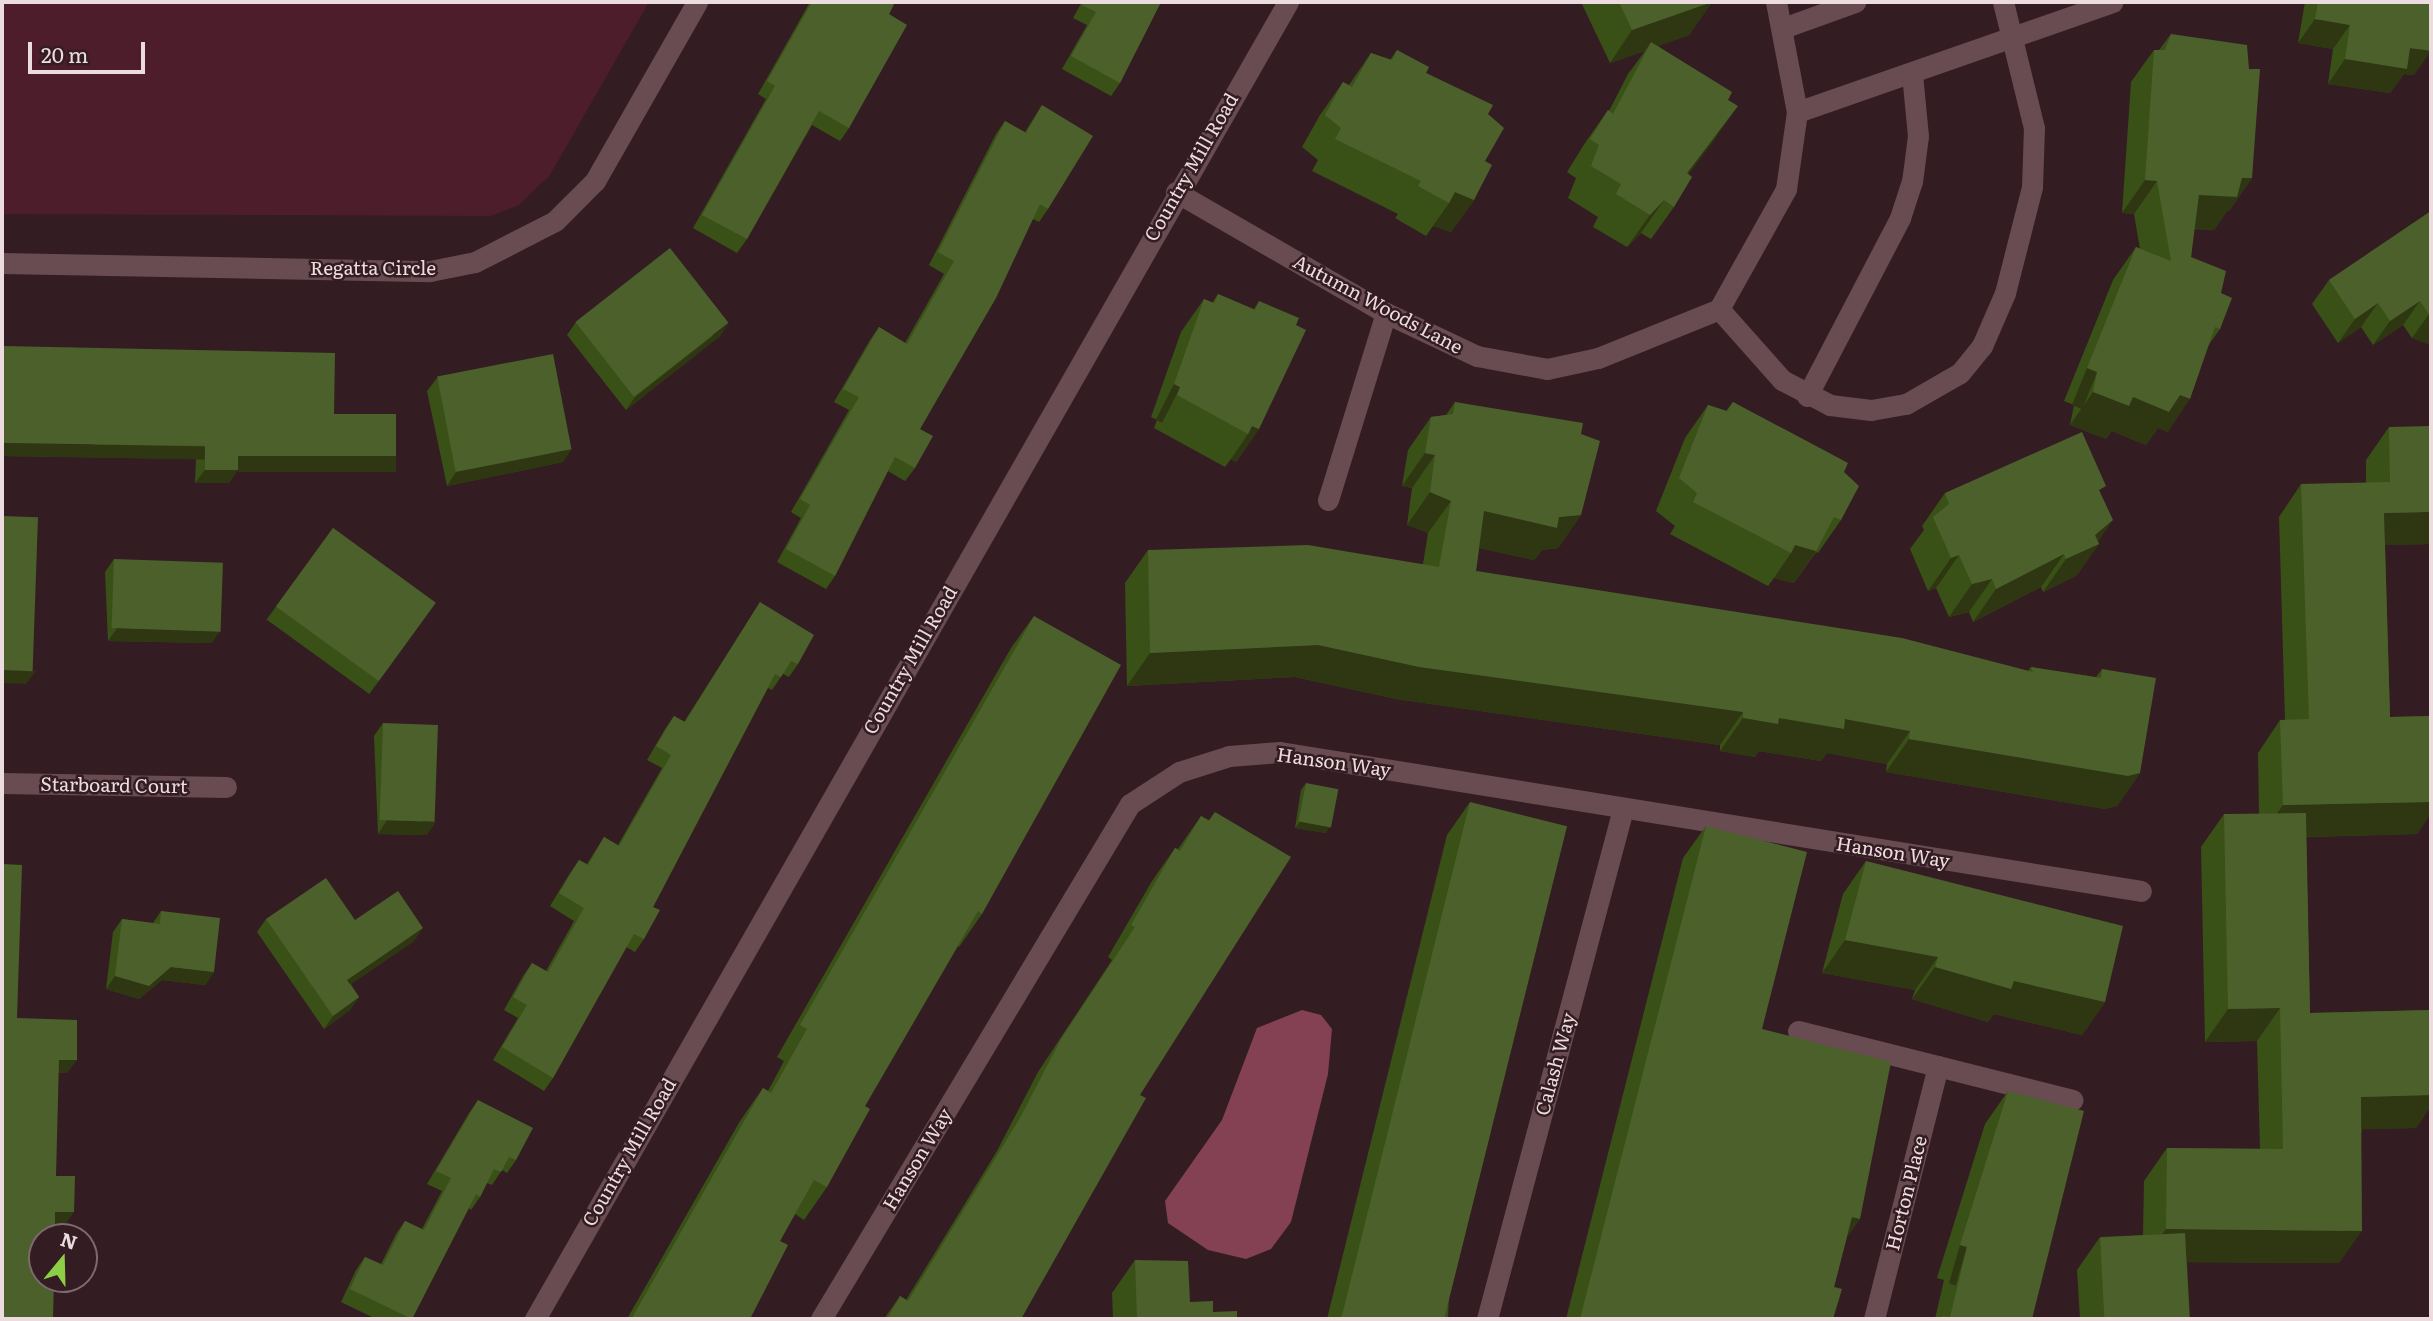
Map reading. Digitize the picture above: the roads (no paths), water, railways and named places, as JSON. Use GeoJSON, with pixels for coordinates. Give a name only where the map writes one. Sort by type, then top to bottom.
{"type":"FeatureCollection","features":[{"type":"Feature","properties":{"kind":"street","name":"Regatta Circle"},"geometry":{"type":"LineString","coordinates":[[2,262],[430,271],[475,262],[555,220],[595,181],[697,2]]}},
{"type":"Feature","properties":{"kind":"street","name":"Country Mill Road"},"geometry":{"type":"LineString","coordinates":[[534,1319],[1176,192],[1288,2]]}},
{"type":"Feature","properties":{"kind":"street"},"geometry":{"type":"LineString","coordinates":[[1776,2],[1797,112],[1786,189],[1718,309],[1782,380],[1807,396],[1871,410],[1906,404],[1960,373],[1982,346],[2006,293],[2032,187],[2034,128],[2015,40],[2003,2]]}},
{"type":"Feature","properties":{"kind":"street"},"geometry":{"type":"LineString","coordinates":[[1783,28],[1855,2]]}},
{"type":"Feature","properties":{"kind":"street"},"geometry":{"type":"LineString","coordinates":[[1797,112],[2015,40],[2112,2]]}},
{"type":"Feature","properties":{"kind":"street"},"geometry":{"type":"LineString","coordinates":[[1807,396],[1900,218],[1912,182],[1918,136],[1912,74]]}},
{"type":"Feature","properties":{"kind":"street","name":"Autumn Woods Lane"},"geometry":{"type":"LineString","coordinates":[[1176,192],[1386,313],[1477,356],[1547,369],[1598,358],[1718,309]]}},
{"type":"Feature","properties":{"kind":"street"},"geometry":{"type":"LineString","coordinates":[[1328,500],[1386,313]]}},
{"type":"Feature","properties":{"kind":"street","name":"Hanson Way"},"geometry":{"type":"LineString","coordinates":[[821,1319],[1130,804],[1179,772],[1229,756],[1280,752],[2141,891]]}},
{"type":"Feature","properties":{"kind":"street","name":"Starboard Court"},"geometry":{"type":"LineString","coordinates":[[2,783],[226,786]]}},
{"type":"Feature","properties":{"kind":"street","name":"Calash Way"},"geometry":{"type":"LineString","coordinates":[[1487,1319],[1623,809]]}},
{"type":"Feature","properties":{"kind":"street"},"geometry":{"type":"LineString","coordinates":[[1798,1031],[2072,1100]]}},
{"type":"Feature","properties":{"kind":"street","name":"Horton Place"},"geometry":{"type":"LineString","coordinates":[[1874,1319],[1938,1066]]}}]}
